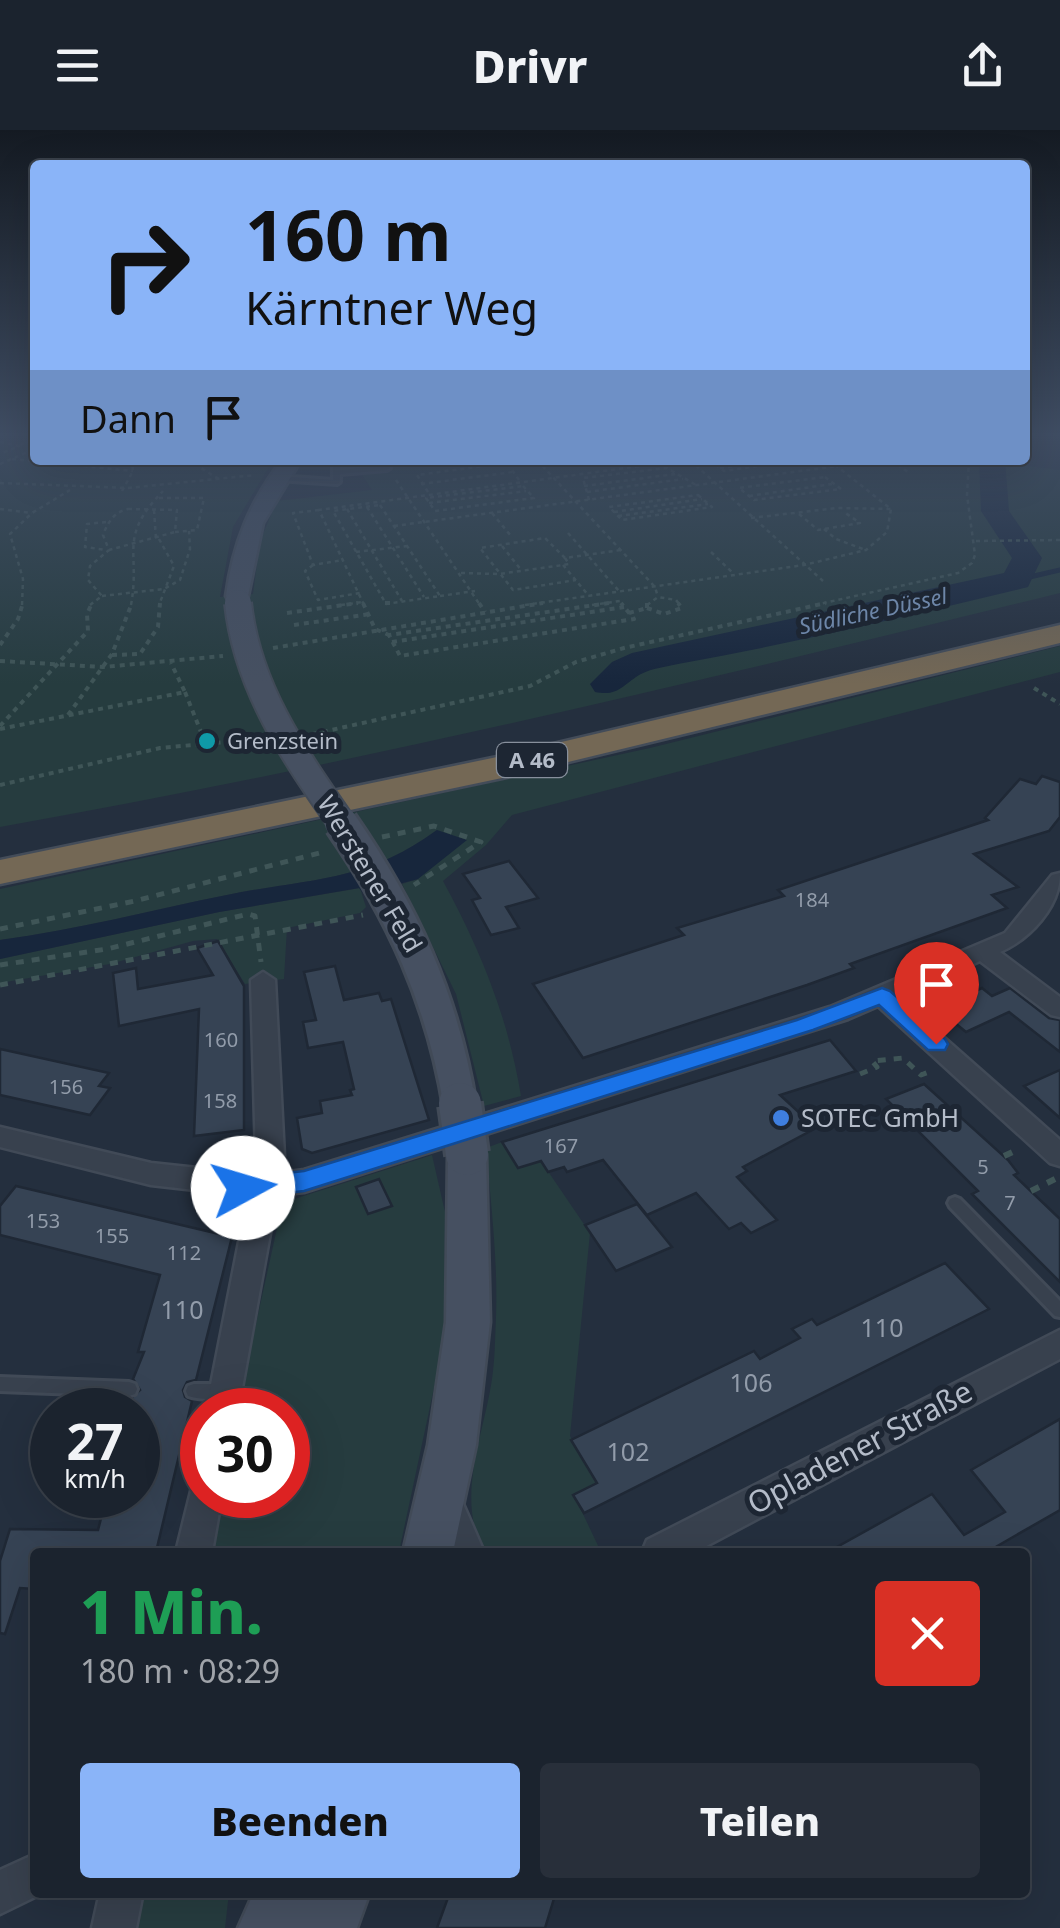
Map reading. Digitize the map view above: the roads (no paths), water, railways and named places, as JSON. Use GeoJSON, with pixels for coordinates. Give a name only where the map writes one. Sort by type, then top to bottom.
{"type":"FeatureCollection","features":[{"type":"Feature","properties":{"kind":"highway","name":"A 46"},"geometry":{"type":"LineString","coordinates":[[0,841],[526,732],[1060,607]]}},
{"type":"Feature","properties":{"kind":"highway","name":"A 46"},"geometry":{"type":"LineString","coordinates":[[0,872],[502,767],[1060,634]]}},
{"type":"Feature","properties":{"kind":"main road","name":"Werstener Feld"},"geometry":{"type":"LineString","coordinates":[[254,516],[243,543],[236,596],[241,641],[262,694],[390,898],[424,966],[449,1045],[467,1154],[468,1322],[443,1495],[429,1548]]}},
{"type":"Feature","properties":{"kind":"main road"},"geometry":{"type":"LineString","coordinates":[[268,1928],[282,1898]]}},
{"type":"Feature","properties":{"kind":"main road"},"geometry":{"type":"LineString","coordinates":[[326,1928],[338,1898]]}},
{"type":"Feature","properties":{"kind":"street"},"geometry":{"type":"LineString","coordinates":[[0,1137],[220,1188],[266,1188],[304,1181],[805,1025],[882,996],[985,953],[1024,929],[1060,880]]}},
{"type":"Feature","properties":{"kind":"street"},"geometry":{"type":"LineString","coordinates":[[985,953],[1060,1009]]}},
{"type":"Feature","properties":{"kind":"street"},"geometry":{"type":"LineString","coordinates":[[227,1388],[270,1156],[262,980]]}},
{"type":"Feature","properties":{"kind":"street"},"geometry":{"type":"LineString","coordinates":[[882,996],[1058,1167]]}},
{"type":"Feature","properties":{"kind":"street","name":"Opladener Straße"},"geometry":{"type":"LineString","coordinates":[[668,1548],[1060,1344]]}},
{"type":"Feature","properties":{"kind":"street"},"geometry":{"type":"LineString","coordinates":[[443,1495],[464,1548]]}},
{"type":"Feature","properties":{"kind":"street"},"geometry":{"type":"LineString","coordinates":[[195,1548],[201,1518]]}},
{"type":"Feature","properties":{"kind":"street"},"geometry":{"type":"LineString","coordinates":[[0,1893],[30,1878]]}},
{"type":"Feature","properties":{"kind":"street"},"geometry":{"type":"LineString","coordinates":[[114,1928],[121,1898]]}},
{"type":"Feature","properties":{"kind":"street"},"geometry":{"type":"LineString","coordinates":[[267,1898],[268,1928]]}},
{"type":"Feature","properties":{"kind":"lane"},"geometry":{"type":"LineString","coordinates":[[956,1203],[1060,1310]]}},
{"type":"Feature","properties":{"kind":"lane"},"geometry":{"type":"LineString","coordinates":[[0,1384],[103,1388]]}},
{"type":"Feature","properties":{"kind":"water"},"geometry":{"type":"Polygon","coordinates":[[[437,830],[467,840],[418,879],[363,893],[359,888],[219,912],[0,959],[0,940],[336,876],[385,860],[437,830]]]}},
{"type":"Feature","properties":{"kind":"waterway","name":"Südliche Düssel"},"geometry":{"type":"LineString","coordinates":[[608,684],[624,669],[644,660],[734,644],[1017,580],[1027,558],[998,516]]}},
{"type":"Feature","properties":{"kind":"waterway"},"geometry":{"type":"LineString","coordinates":[[1017,580],[1060,570]]}},
{"type":"Feature","properties":{"kind":"place","name":"Grenzstein"},"geometry":{"type":"Point","coordinates":[207,741]}},
{"type":"Feature","properties":{"kind":"place","name":"SOTEC GmbH"},"geometry":{"type":"Point","coordinates":[781,1118]}}]}
